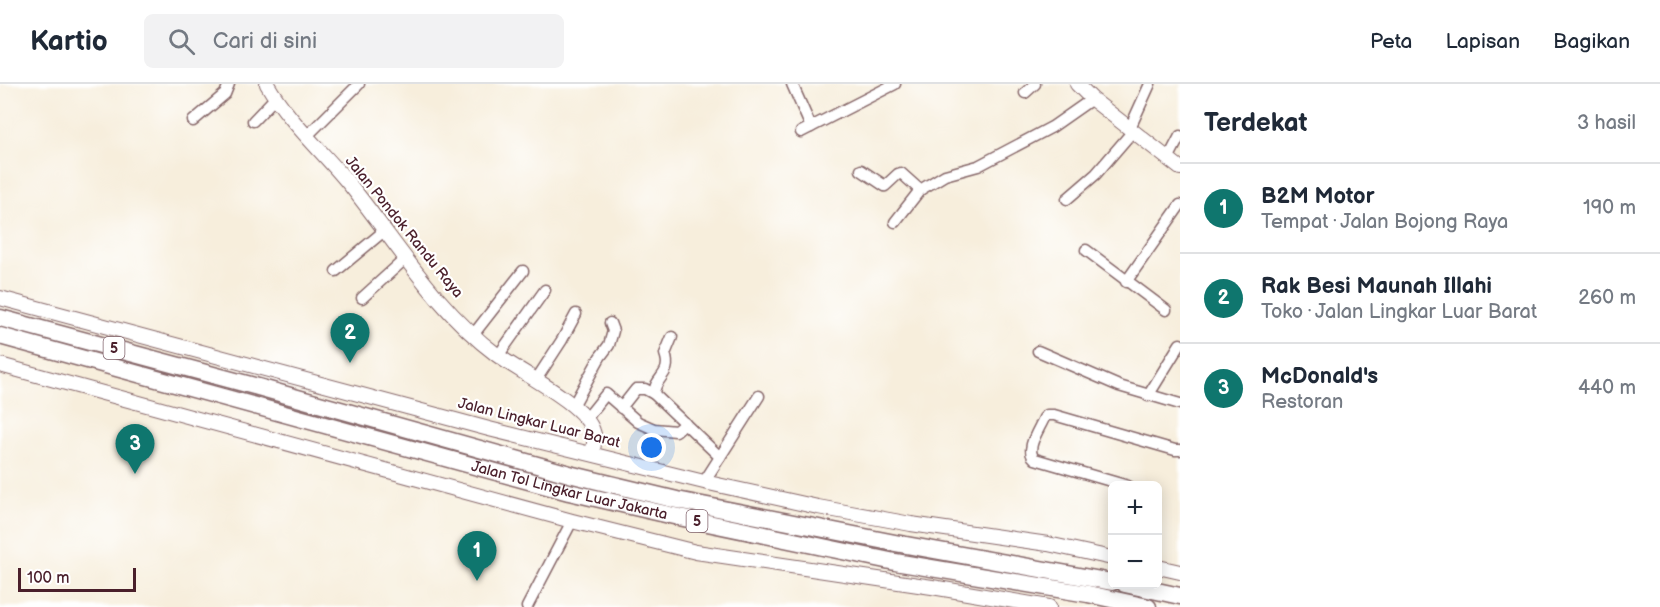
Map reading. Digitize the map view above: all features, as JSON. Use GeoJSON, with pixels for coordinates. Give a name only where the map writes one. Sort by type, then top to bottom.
{"type":"FeatureCollection","features":[{"type":"Feature","properties":{"kind":"highway","name":"Jalan Tol Lingkar Luar Jakarta"},"geometry":{"type":"LineString","coordinates":[[0,318],[573,475],[677,500],[895,543],[1108,581]]}},
{"type":"Feature","properties":{"kind":"highway","name":"Jalan Tol Lingkar Luar Jakarta"},"geometry":{"type":"LineString","coordinates":[[0,336],[569,492],[895,562],[1088,594],[1148,607]]}},
{"type":"Feature","properties":{"kind":"highway"},"geometry":{"type":"LineString","coordinates":[[1145,589],[1180,596]]}},
{"type":"Feature","properties":{"kind":"main road","name":"Jalan Pondok Randu Raya"},"geometry":{"type":"LineString","coordinates":[[267,84],[275,98],[306,137],[354,189],[405,259],[473,335],[498,356],[573,406],[586,419]]}},
{"type":"Feature","properties":{"kind":"main road"},"geometry":{"type":"LineString","coordinates":[[1077,84],[1092,99],[1180,168]]}},
{"type":"Feature","properties":{"kind":"main road","name":"Jalan Lingkar Luar Barat"},"geometry":{"type":"LineString","coordinates":[[0,298],[478,426],[704,482],[818,507],[911,524],[1048,544],[1108,557]]}},
{"type":"Feature","properties":{"kind":"main road"},"geometry":{"type":"LineString","coordinates":[[0,364],[572,521],[696,552],[952,590],[1049,607]]}},
{"type":"Feature","properties":{"kind":"main road"},"geometry":{"type":"LineString","coordinates":[[586,419],[593,429],[592,453]]}},
{"type":"Feature","properties":{"kind":"main road"},"geometry":{"type":"LineString","coordinates":[[1162,568],[1180,572]]}},
{"type":"Feature","properties":{"kind":"street"},"geometry":{"type":"LineString","coordinates":[[193,121],[225,94],[229,84]]}},
{"type":"Feature","properties":{"kind":"street"},"geometry":{"type":"LineString","coordinates":[[306,137],[358,84]]}},
{"type":"Feature","properties":{"kind":"street"},"geometry":{"type":"LineString","coordinates":[[792,84],[806,129],[895,84]]}},
{"type":"Feature","properties":{"kind":"street"},"geometry":{"type":"LineString","coordinates":[[1025,93],[1035,84]]}},
{"type":"Feature","properties":{"kind":"street"},"geometry":{"type":"LineString","coordinates":[[1067,199],[1096,174],[1131,130],[1150,84]]}},
{"type":"Feature","properties":{"kind":"street"},"geometry":{"type":"LineString","coordinates":[[253,121],[275,98]]}},
{"type":"Feature","properties":{"kind":"street"},"geometry":{"type":"LineString","coordinates":[[895,222],[920,190],[945,175],[978,166],[1052,127],[1092,99]]}},
{"type":"Feature","properties":{"kind":"street"},"geometry":{"type":"LineString","coordinates":[[1168,159],[1180,136]]}},
{"type":"Feature","properties":{"kind":"street"},"geometry":{"type":"LineString","coordinates":[[861,170],[885,186],[901,173],[920,190]]}},
{"type":"Feature","properties":{"kind":"street"},"geometry":{"type":"LineString","coordinates":[[1126,282],[1180,205]]}},
{"type":"Feature","properties":{"kind":"street"},"geometry":{"type":"LineString","coordinates":[[336,271],[384,231]]}},
{"type":"Feature","properties":{"kind":"street"},"geometry":{"type":"LineString","coordinates":[[1086,250],[1166,310]]}},
{"type":"Feature","properties":{"kind":"street"},"geometry":{"type":"LineString","coordinates":[[362,298],[405,259]]}},
{"type":"Feature","properties":{"kind":"street"},"geometry":{"type":"LineString","coordinates":[[473,335],[523,271]]}},
{"type":"Feature","properties":{"kind":"street"},"geometry":{"type":"LineString","coordinates":[[498,356],[545,290]]}},
{"type":"Feature","properties":{"kind":"street"},"geometry":{"type":"LineString","coordinates":[[536,380],[576,314]]}},
{"type":"Feature","properties":{"kind":"street"},"geometry":{"type":"LineString","coordinates":[[573,406],[609,345],[613,333],[610,323]]}},
{"type":"Feature","properties":{"kind":"street"},"geometry":{"type":"LineString","coordinates":[[654,394],[654,389],[666,372],[668,363],[664,354],[672,337]]}},
{"type":"Feature","properties":{"kind":"street"},"geometry":{"type":"LineString","coordinates":[[1148,396],[1177,357],[1180,344]]}},
{"type":"Feature","properties":{"kind":"street"},"geometry":{"type":"LineString","coordinates":[[1038,351],[1119,386],[1180,404]]}},
{"type":"Feature","properties":{"kind":"street"},"geometry":{"type":"LineString","coordinates":[[621,408],[636,389],[645,389],[654,394],[686,423],[720,457]]}},
{"type":"Feature","properties":{"kind":"street"},"geometry":{"type":"LineString","coordinates":[[586,419],[606,394],[638,422],[654,429],[676,430],[686,423]]}},
{"type":"Feature","properties":{"kind":"street"},"geometry":{"type":"LineString","coordinates":[[704,482],[759,396]]}},
{"type":"Feature","properties":{"kind":"street"},"geometry":{"type":"LineString","coordinates":[[1111,481],[1031,456],[1030,450],[1044,418],[1047,415],[1054,415],[1180,450]]}},
{"type":"Feature","properties":{"kind":"street"},"geometry":{"type":"LineString","coordinates":[[527,607],[572,521]]}},
{"type":"Feature","properties":{"kind":"place","name":"Rak Besi Maunah Illahi"},"geometry":{"type":"Point","coordinates":[350,363]}},
{"type":"Feature","properties":{"kind":"place","name":"McDonald's"},"geometry":{"type":"Point","coordinates":[135,474]}},
{"type":"Feature","properties":{"kind":"place","name":"B2M Motor"},"geometry":{"type":"Point","coordinates":[477,581]}}]}
